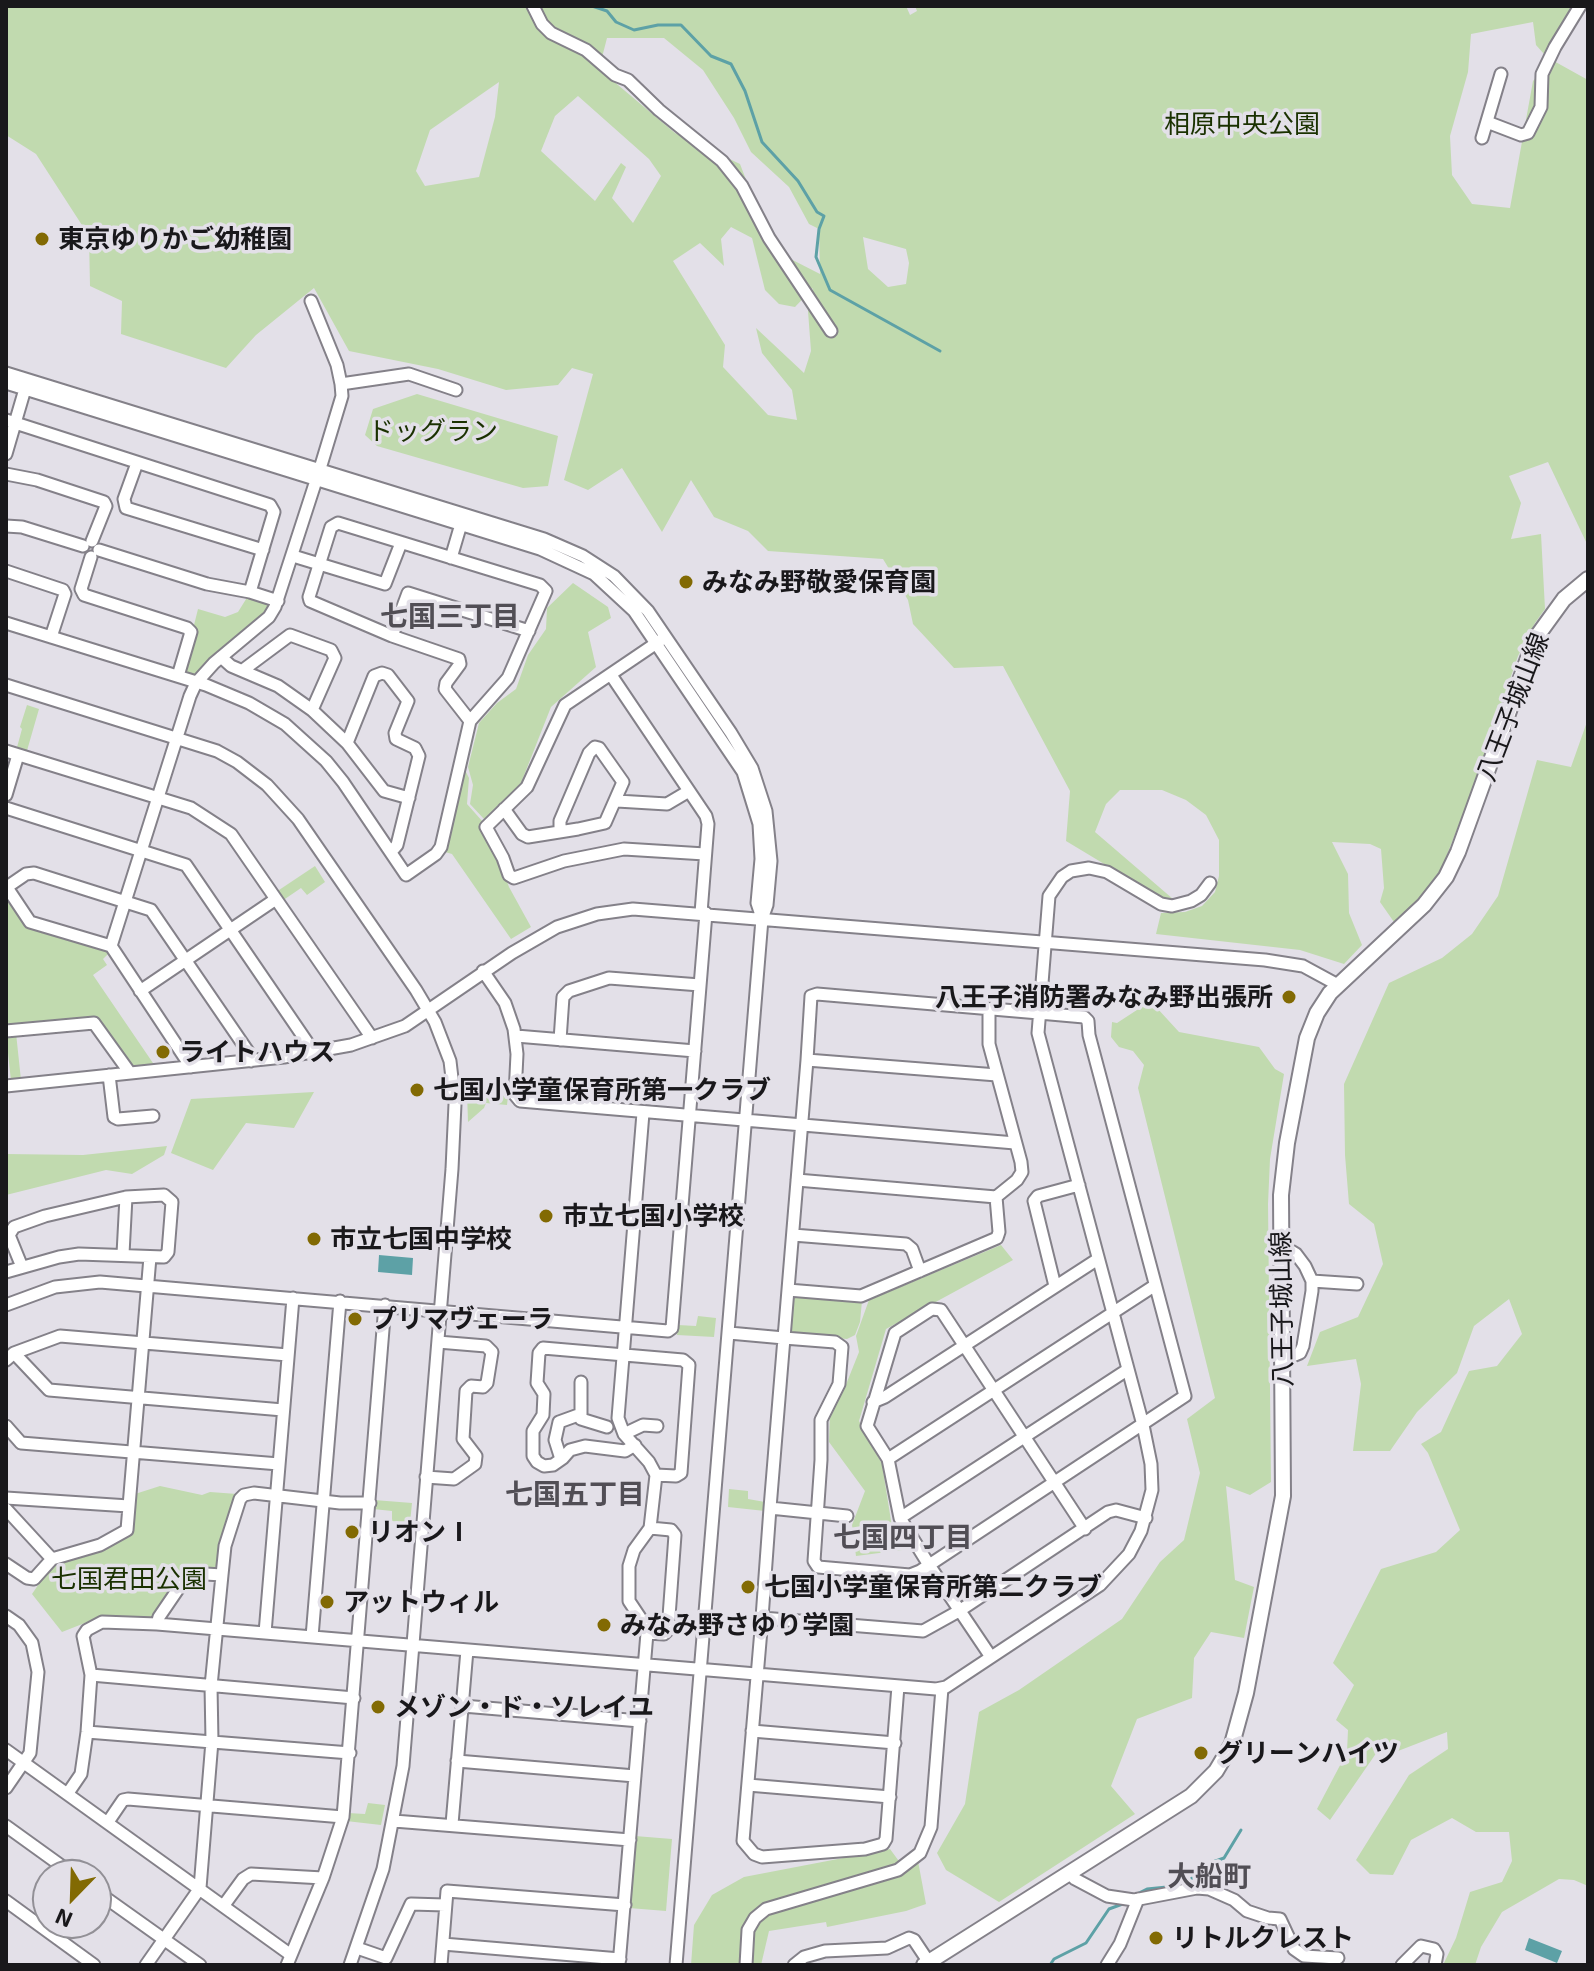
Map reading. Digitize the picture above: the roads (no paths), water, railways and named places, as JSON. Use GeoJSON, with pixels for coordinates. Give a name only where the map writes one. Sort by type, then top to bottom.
{"type":"FeatureCollection","features":[{"type":"Feature","properties":{"kind":"main road","name":"八王子城山線"},"geometry":{"type":"LineString","coordinates":[[926,1963],[1191,1796],[1216,1771],[1232,1744],[1246,1693],[1283,1496],[1281,1245],[1284,1169],[1303,1054],[1317,1013],[1338,985],[1424,905],[1446,877],[1458,852],[1535,639],[1564,599],[1588,579]]}},
{"type":"Feature","properties":{"kind":"street"},"geometry":{"type":"LineString","coordinates":[[533,6],[542,24],[551,33],[586,50],[604,68],[628,80],[722,161],[742,186],[769,238],[831,331]]}},
{"type":"Feature","properties":{"kind":"street"},"geometry":{"type":"LineString","coordinates":[[1487,122],[1521,135],[1528,133],[1541,107],[1542,74],[1580,6]]}},
{"type":"Feature","properties":{"kind":"street"},"geometry":{"type":"LineString","coordinates":[[1482,138],[1501,74]]}},
{"type":"Feature","properties":{"kind":"street"},"geometry":{"type":"LineString","coordinates":[[111,946],[182,715],[196,683],[221,657],[269,617],[278,601],[293,556],[342,396],[337,365],[311,301]]}},
{"type":"Feature","properties":{"kind":"street"},"geometry":{"type":"LineString","coordinates":[[6,373],[540,549],[584,568],[620,595],[660,640]]}},
{"type":"Feature","properties":{"kind":"street"},"geometry":{"type":"LineString","coordinates":[[341,384],[409,374],[456,390]]}},
{"type":"Feature","properties":{"kind":"street"},"geometry":{"type":"LineString","coordinates":[[6,383],[568,548],[598,565],[629,590],[743,772],[759,824],[761,859],[757,903],[762,919],[676,1965]]}},
{"type":"Feature","properties":{"kind":"street"},"geometry":{"type":"LineString","coordinates":[[6,454],[11,421],[25,389]]}},
{"type":"Feature","properties":{"kind":"street"},"geometry":{"type":"LineString","coordinates":[[11,421],[270,505],[274,512],[250,592]]}},
{"type":"Feature","properties":{"kind":"street"},"geometry":{"type":"LineString","coordinates":[[137,463],[124,499],[126,508],[263,550]]}},
{"type":"Feature","properties":{"kind":"street"},"geometry":{"type":"LineString","coordinates":[[6,474],[37,480],[104,502],[105,508],[81,589],[84,595],[187,628],[191,632],[178,676]]}},
{"type":"Feature","properties":{"kind":"street"},"geometry":{"type":"LineString","coordinates":[[6,623],[178,676],[249,703],[285,724],[304,739],[343,782],[406,875],[439,851],[470,721],[508,678],[546,595],[544,588],[335,523],[331,527],[309,597],[312,604],[459,659],[460,664],[445,689],[470,721]]}},
{"type":"Feature","properties":{"kind":"street"},"geometry":{"type":"LineString","coordinates":[[451,558],[461,524]]}},
{"type":"Feature","properties":{"kind":"street"},"geometry":{"type":"LineString","coordinates":[[6,526],[22,527],[199,582],[278,601]]}},
{"type":"Feature","properties":{"kind":"street"},"geometry":{"type":"LineString","coordinates":[[293,556],[385,584],[388,583],[401,543]]}},
{"type":"Feature","properties":{"kind":"street"},"geometry":{"type":"LineString","coordinates":[[6,571],[63,590],[65,594],[51,637]]}},
{"type":"Feature","properties":{"kind":"street"},"geometry":{"type":"LineString","coordinates":[[392,636],[408,593],[529,631]]}},
{"type":"Feature","properties":{"kind":"street"},"geometry":{"type":"LineString","coordinates":[[243,670],[290,635],[331,650],[335,658],[312,710]]}},
{"type":"Feature","properties":{"kind":"street"},"geometry":{"type":"LineString","coordinates":[[660,640],[565,705],[529,784],[486,827],[512,878],[564,861],[624,849],[705,854]]}},
{"type":"Feature","properties":{"kind":"street"},"geometry":{"type":"LineString","coordinates":[[221,657],[231,666],[278,686],[312,710],[347,743],[384,791],[409,798]]}},
{"type":"Feature","properties":{"kind":"street"},"geometry":{"type":"LineString","coordinates":[[347,743],[374,676],[382,673],[388,675],[408,701],[395,733],[396,739],[419,753],[397,845],[391,852]]}},
{"type":"Feature","properties":{"kind":"street"},"geometry":{"type":"LineString","coordinates":[[6,1305],[40,1291],[69,1284],[100,1282],[668,1331],[672,1328],[700,985],[708,824],[702,810],[611,675]]}},
{"type":"Feature","properties":{"kind":"street"},"geometry":{"type":"LineString","coordinates":[[6,685],[217,751],[237,762],[280,797],[315,843],[428,1010],[446,1048],[453,1073],[455,1104],[438,1342],[403,1766],[383,1869],[350,1965]]}},
{"type":"Feature","properties":{"kind":"street"},"geometry":{"type":"LineString","coordinates":[[504,809],[524,836],[560,831],[605,823],[623,787],[622,779],[602,751],[595,747],[589,753],[560,821],[560,831]]}},
{"type":"Feature","properties":{"kind":"street"},"geometry":{"type":"LineString","coordinates":[[6,751],[191,808],[231,834],[372,1038]]}},
{"type":"Feature","properties":{"kind":"street"},"geometry":{"type":"LineString","coordinates":[[6,795],[18,755]]}},
{"type":"Feature","properties":{"kind":"street"},"geometry":{"type":"LineString","coordinates":[[617,801],[667,804],[689,791]]}},
{"type":"Feature","properties":{"kind":"street"},"geometry":{"type":"LineString","coordinates":[[6,808],[186,865],[309,1045],[312,1054]]}},
{"type":"Feature","properties":{"kind":"street"},"geometry":{"type":"LineString","coordinates":[[68,1793],[81,1774],[87,1732],[91,1675],[82,1641],[87,1630],[106,1621],[942,1688],[1090,1593],[1129,1554],[1146,1518],[1151,1477],[1143,1425],[1039,1040],[1049,896],[1055,884],[1071,871],[1098,868],[1161,904],[1172,906],[1201,895],[1210,883]]}},
{"type":"Feature","properties":{"kind":"street"},"geometry":{"type":"LineString","coordinates":[[191,1067],[111,946],[30,922],[6,886],[26,874],[34,873],[151,910],[249,1053],[251,1061]]}},
{"type":"Feature","properties":{"kind":"street"},"geometry":{"type":"LineString","coordinates":[[140,991],[276,899]]}},
{"type":"Feature","properties":{"kind":"street"},"geometry":{"type":"LineString","coordinates":[[6,1086],[312,1054],[372,1038],[405,1026],[539,935],[583,917],[633,909],[1293,964],[1314,970],[1338,985]]}},
{"type":"Feature","properties":{"kind":"street"},"geometry":{"type":"LineString","coordinates":[[483,971],[505,1003],[516,1036],[515,1095],[520,1101],[1015,1143]]}},
{"type":"Feature","properties":{"kind":"street"},"geometry":{"type":"LineString","coordinates":[[560,1040],[563,997],[569,991],[609,978],[700,985]]}},
{"type":"Feature","properties":{"kind":"street"},"geometry":{"type":"LineString","coordinates":[[729,1333],[784,1338],[835,1342],[842,1347],[839,1384],[821,1420],[814,1561],[818,1567],[910,1575],[1185,1396],[1089,1035],[1088,1021],[1084,1017],[811,996],[793,1235],[788,1290],[784,1338],[770,1508],[762,1618],[743,1841],[754,1854],[762,1857],[880,1846],[886,1839],[898,1686]]}},
{"type":"Feature","properties":{"kind":"street"},"geometry":{"type":"LineString","coordinates":[[797,1180],[996,1197],[1017,1180],[1022,1172],[989,1044],[989,1009]]}},
{"type":"Feature","properties":{"kind":"street"},"geometry":{"type":"LineString","coordinates":[[6,1031],[94,1023],[130,1073]]}},
{"type":"Feature","properties":{"kind":"street"},"geometry":{"type":"LineString","coordinates":[[516,1036],[695,1051]]}},
{"type":"Feature","properties":{"kind":"street"},"geometry":{"type":"LineString","coordinates":[[807,1060],[997,1075]]}},
{"type":"Feature","properties":{"kind":"street"},"geometry":{"type":"LineString","coordinates":[[109,1075],[114,1117],[153,1116]]}},
{"type":"Feature","properties":{"kind":"street"},"geometry":{"type":"LineString","coordinates":[[443,1944],[620,1962],[647,1633],[629,1601],[629,1566],[634,1550],[650,1528],[656,1475],[622,1428],[619,1398],[643,1113]]}},
{"type":"Feature","properties":{"kind":"street"},"geometry":{"type":"LineString","coordinates":[[1055,1286],[1034,1201],[1038,1196],[1079,1185]]}},
{"type":"Feature","properties":{"kind":"street"},"geometry":{"type":"LineString","coordinates":[[6,1272],[79,1254],[166,1255],[172,1202],[164,1195],[126,1197],[45,1216],[14,1227],[9,1235],[22,1267]]}},
{"type":"Feature","properties":{"kind":"street"},"geometry":{"type":"LineString","coordinates":[[123,1254],[126,1197]]}},
{"type":"Feature","properties":{"kind":"street"},"geometry":{"type":"LineString","coordinates":[[788,1290],[861,1296],[997,1238],[996,1197]]}},
{"type":"Feature","properties":{"kind":"street"},"geometry":{"type":"LineString","coordinates":[[793,1235],[906,1244],[912,1249],[920,1271]]}},
{"type":"Feature","properties":{"kind":"street"},"geometry":{"type":"LineString","coordinates":[[1281,1245],[1296,1254],[1312,1281],[1310,1313],[1303,1346],[1300,1353],[1283,1360]]}},
{"type":"Feature","properties":{"kind":"street"},"geometry":{"type":"LineString","coordinates":[[6,1564],[31,1579],[38,1576],[52,1559],[100,1545],[128,1527],[150,1257]]}},
{"type":"Feature","properties":{"kind":"street"},"geometry":{"type":"LineString","coordinates":[[873,1402],[1098,1259]]}},
{"type":"Feature","properties":{"kind":"street"},"geometry":{"type":"LineString","coordinates":[[1312,1281],[1357,1284]]}},
{"type":"Feature","properties":{"kind":"street"},"geometry":{"type":"LineString","coordinates":[[888,1459],[1154,1286]]}},
{"type":"Feature","properties":{"kind":"street"},"geometry":{"type":"LineString","coordinates":[[265,1633],[293,1298]]}},
{"type":"Feature","properties":{"kind":"street"},"geometry":{"type":"LineString","coordinates":[[312,1637],[340,1301]]}},
{"type":"Feature","properties":{"kind":"street"},"geometry":{"type":"LineString","coordinates":[[6,1750],[224,1905],[289,1960],[323,1878],[343,1817],[385,1305]]}},
{"type":"Feature","properties":{"kind":"street"},"geometry":{"type":"LineString","coordinates":[[991,1657],[900,1518],[888,1459],[867,1426],[893,1336],[932,1309],[941,1310],[1085,1529]]}},
{"type":"Feature","properties":{"kind":"street"},"geometry":{"type":"LineString","coordinates":[[283,1410],[49,1390],[10,1356],[60,1336],[288,1355]]}},
{"type":"Feature","properties":{"kind":"street"},"geometry":{"type":"LineString","coordinates":[[426,1477],[454,1479],[475,1464],[476,1456],[463,1439],[466,1391],[471,1386],[483,1387],[487,1383],[492,1352],[486,1346],[438,1342]]}},
{"type":"Feature","properties":{"kind":"street"},"geometry":{"type":"LineString","coordinates":[[635,1445],[625,1451],[585,1446],[570,1450],[561,1459],[544,1466],[537,1462],[533,1456],[533,1431],[543,1415],[544,1394],[537,1383],[539,1353],[543,1348],[683,1360],[690,1367],[681,1473],[676,1476],[656,1475]]}},
{"type":"Feature","properties":{"kind":"street"},"geometry":{"type":"LineString","coordinates":[[900,1518],[1127,1370]]}},
{"type":"Feature","properties":{"kind":"street"},"geometry":{"type":"LineString","coordinates":[[581,1382],[581,1419],[607,1427],[657,1426]]}},
{"type":"Feature","properties":{"kind":"street"},"geometry":{"type":"LineString","coordinates":[[561,1459],[555,1440],[559,1422],[581,1414]]}},
{"type":"Feature","properties":{"kind":"street"},"geometry":{"type":"LineString","coordinates":[[6,1426],[21,1443],[279,1464]]}},
{"type":"Feature","properties":{"kind":"street"},"geometry":{"type":"LineString","coordinates":[[602,1447],[607,1427]]}},
{"type":"Feature","properties":{"kind":"street"},"geometry":{"type":"LineString","coordinates":[[146,1965],[200,1888],[212,1741],[211,1686],[222,1575],[225,1546],[240,1499],[247,1494],[370,1503]]}},
{"type":"Feature","properties":{"kind":"street"},"geometry":{"type":"LineString","coordinates":[[6,1498],[129,1506]]}},
{"type":"Feature","properties":{"kind":"street"},"geometry":{"type":"LineString","coordinates":[[770,1508],[847,1516]]}},
{"type":"Feature","properties":{"kind":"street"},"geometry":{"type":"LineString","coordinates":[[6,1509],[52,1559]]}},
{"type":"Feature","properties":{"kind":"street"},"geometry":{"type":"LineString","coordinates":[[762,1618],[923,1631],[1116,1510],[1146,1518]]}},
{"type":"Feature","properties":{"kind":"street"},"geometry":{"type":"LineString","coordinates":[[647,1633],[664,1634],[668,1630],[675,1535],[671,1530],[650,1528]]}},
{"type":"Feature","properties":{"kind":"street"},"geometry":{"type":"LineString","coordinates":[[157,1624],[189,1573],[222,1575]]}},
{"type":"Feature","properties":{"kind":"street"},"geometry":{"type":"LineString","coordinates":[[6,1616],[19,1625],[32,1643],[38,1672],[33,1739],[24,1763],[6,1788]]}},
{"type":"Feature","properties":{"kind":"street"},"geometry":{"type":"LineString","coordinates":[[452,1824],[467,1650]]}},
{"type":"Feature","properties":{"kind":"street"},"geometry":{"type":"LineString","coordinates":[[91,1675],[354,1698]]}},
{"type":"Feature","properties":{"kind":"street"},"geometry":{"type":"LineString","coordinates":[[746,1965],[748,1930],[755,1918],[766,1909],[898,1870],[920,1853],[931,1827],[942,1688]]}},
{"type":"Feature","properties":{"kind":"street"},"geometry":{"type":"LineString","coordinates":[[463,1706],[640,1721]]}},
{"type":"Feature","properties":{"kind":"street"},"geometry":{"type":"LineString","coordinates":[[752,1731],[895,1743]]}},
{"type":"Feature","properties":{"kind":"street"},"geometry":{"type":"LineString","coordinates":[[87,1732],[350,1753]]}},
{"type":"Feature","properties":{"kind":"street"},"geometry":{"type":"LineString","coordinates":[[457,1761],[635,1776]]}},
{"type":"Feature","properties":{"kind":"street"},"geometry":{"type":"LineString","coordinates":[[748,1785],[890,1797]]}},
{"type":"Feature","properties":{"kind":"street"},"geometry":{"type":"LineString","coordinates":[[108,1822],[125,1799],[343,1817]]}},
{"type":"Feature","properties":{"kind":"street"},"geometry":{"type":"LineString","coordinates":[[394,1821],[630,1840]]}},
{"type":"Feature","properties":{"kind":"street"},"geometry":{"type":"LineString","coordinates":[[6,1826],[52,1859]]}},
{"type":"Feature","properties":{"kind":"street"},"geometry":{"type":"LineString","coordinates":[[1069,1873],[1107,1896],[1131,1899],[1197,1888],[1209,1889],[1234,1900],[1247,1911],[1280,1919],[1294,1949],[1304,1956],[1338,1958]]}},
{"type":"Feature","properties":{"kind":"street"},"geometry":{"type":"LineString","coordinates":[[224,1905],[243,1879],[251,1874],[323,1878]]}},
{"type":"Feature","properties":{"kind":"street"},"geometry":{"type":"LineString","coordinates":[[441,1965],[447,1891],[625,1905]]}},
{"type":"Feature","properties":{"kind":"street"},"geometry":{"type":"LineString","coordinates":[[1107,1965],[1120,1944],[1131,1899]]}},
{"type":"Feature","properties":{"kind":"street"},"geometry":{"type":"LineString","coordinates":[[6,1901],[94,1965]]}},
{"type":"Feature","properties":{"kind":"street"},"geometry":{"type":"LineString","coordinates":[[112,1903],[200,1965]]}},
{"type":"Feature","properties":{"kind":"street"},"geometry":{"type":"LineString","coordinates":[[357,1948],[386,1958],[411,1904],[445,1905]]}},
{"type":"Feature","properties":{"kind":"street"},"geometry":{"type":"LineString","coordinates":[[794,1965],[804,1957],[825,1951],[887,1948],[909,1938],[914,1940],[926,1963]]}},
{"type":"Feature","properties":{"kind":"street"},"geometry":{"type":"LineString","coordinates":[[1402,1965],[1421,1946],[1434,1949],[1437,1954],[1435,1965]]}},
{"type":"Feature","properties":{"kind":"water"},"geometry":{"type":"Polygon","coordinates":[[[379,1255],[413,1258],[412,1275],[378,1272],[379,1255]]]}},
{"type":"Feature","properties":{"kind":"water"},"geometry":{"type":"Polygon","coordinates":[[[1529,1938],[1562,1951],[1557,1963],[1525,1950],[1529,1938]]]}},
{"type":"Feature","properties":{"kind":"waterway"},"geometry":{"type":"LineString","coordinates":[[592,6],[607,11],[616,22],[634,30],[658,25],[681,25],[711,56],[731,64],[745,91],[762,142],[798,181],[817,212],[824,216],[819,229],[816,257],[830,290],[940,351]]}},
{"type":"Feature","properties":{"kind":"waterway"},"geometry":{"type":"LineString","coordinates":[[1133,1896],[1147,1889],[1187,1885],[1210,1863],[1224,1858],[1241,1830]]}},
{"type":"Feature","properties":{"kind":"waterway"},"geometry":{"type":"LineString","coordinates":[[1050,1965],[1054,1959],[1086,1943],[1109,1909],[1128,1902]]}},
{"type":"Feature","properties":{"kind":"place","name":"東京ゆりかご幼稚園"},"geometry":{"type":"Point","coordinates":[42,239]}},
{"type":"Feature","properties":{"kind":"place","name":"みなみ野敬愛保育園"},"geometry":{"type":"Point","coordinates":[686,582]}},
{"type":"Feature","properties":{"kind":"place","name":"八王子消防署みなみ野出張所"},"geometry":{"type":"Point","coordinates":[1289,997]}},
{"type":"Feature","properties":{"kind":"place","name":"ライトハウス"},"geometry":{"type":"Point","coordinates":[163,1052]}},
{"type":"Feature","properties":{"kind":"place","name":"七国小学童保育所第一クラブ"},"geometry":{"type":"Point","coordinates":[417,1090]}},
{"type":"Feature","properties":{"kind":"place","name":"市立七国小学校"},"geometry":{"type":"Point","coordinates":[546,1216]}},
{"type":"Feature","properties":{"kind":"place","name":"市立七国中学校"},"geometry":{"type":"Point","coordinates":[314,1239]}},
{"type":"Feature","properties":{"kind":"place","name":"プリマヴェーラ"},"geometry":{"type":"Point","coordinates":[355,1319]}},
{"type":"Feature","properties":{"kind":"place","name":"リオンⅠ"},"geometry":{"type":"Point","coordinates":[352,1532]}},
{"type":"Feature","properties":{"kind":"place","name":"七国小学童保育所第二クラブ"},"geometry":{"type":"Point","coordinates":[748,1587]}},
{"type":"Feature","properties":{"kind":"place","name":"アットウィル"},"geometry":{"type":"Point","coordinates":[327,1602]}},
{"type":"Feature","properties":{"kind":"place","name":"みなみ野さゆり学園"},"geometry":{"type":"Point","coordinates":[604,1625]}},
{"type":"Feature","properties":{"kind":"place","name":"メゾン・ド・ソレイユ"},"geometry":{"type":"Point","coordinates":[378,1707]}},
{"type":"Feature","properties":{"kind":"place","name":"グリーンハイツ"},"geometry":{"type":"Point","coordinates":[1201,1753]}},
{"type":"Feature","properties":{"kind":"place","name":"リトルクレスト"},"geometry":{"type":"Point","coordinates":[1156,1938]}},
{"type":"Feature","properties":{"kind":"district","name":"七国三丁目"},"geometry":{"type":"Point","coordinates":[450,617]}},
{"type":"Feature","properties":{"kind":"district","name":"七国五丁目"},"geometry":{"type":"Point","coordinates":[575,1495]}},
{"type":"Feature","properties":{"kind":"district","name":"七国四丁目"},"geometry":{"type":"Point","coordinates":[903,1538]}},
{"type":"Feature","properties":{"kind":"district","name":"大船町"},"geometry":{"type":"Point","coordinates":[1209,1877]}},
{"type":"Feature","properties":{"kind":"park label","name":"相原中央公園"},"geometry":{"type":"Point","coordinates":[1242,124]}},
{"type":"Feature","properties":{"kind":"park label","name":"ドッグラン"},"geometry":{"type":"Point","coordinates":[433,431]}},
{"type":"Feature","properties":{"kind":"park label","name":"七国君田公園"},"geometry":{"type":"Point","coordinates":[129,1579]}}]}
